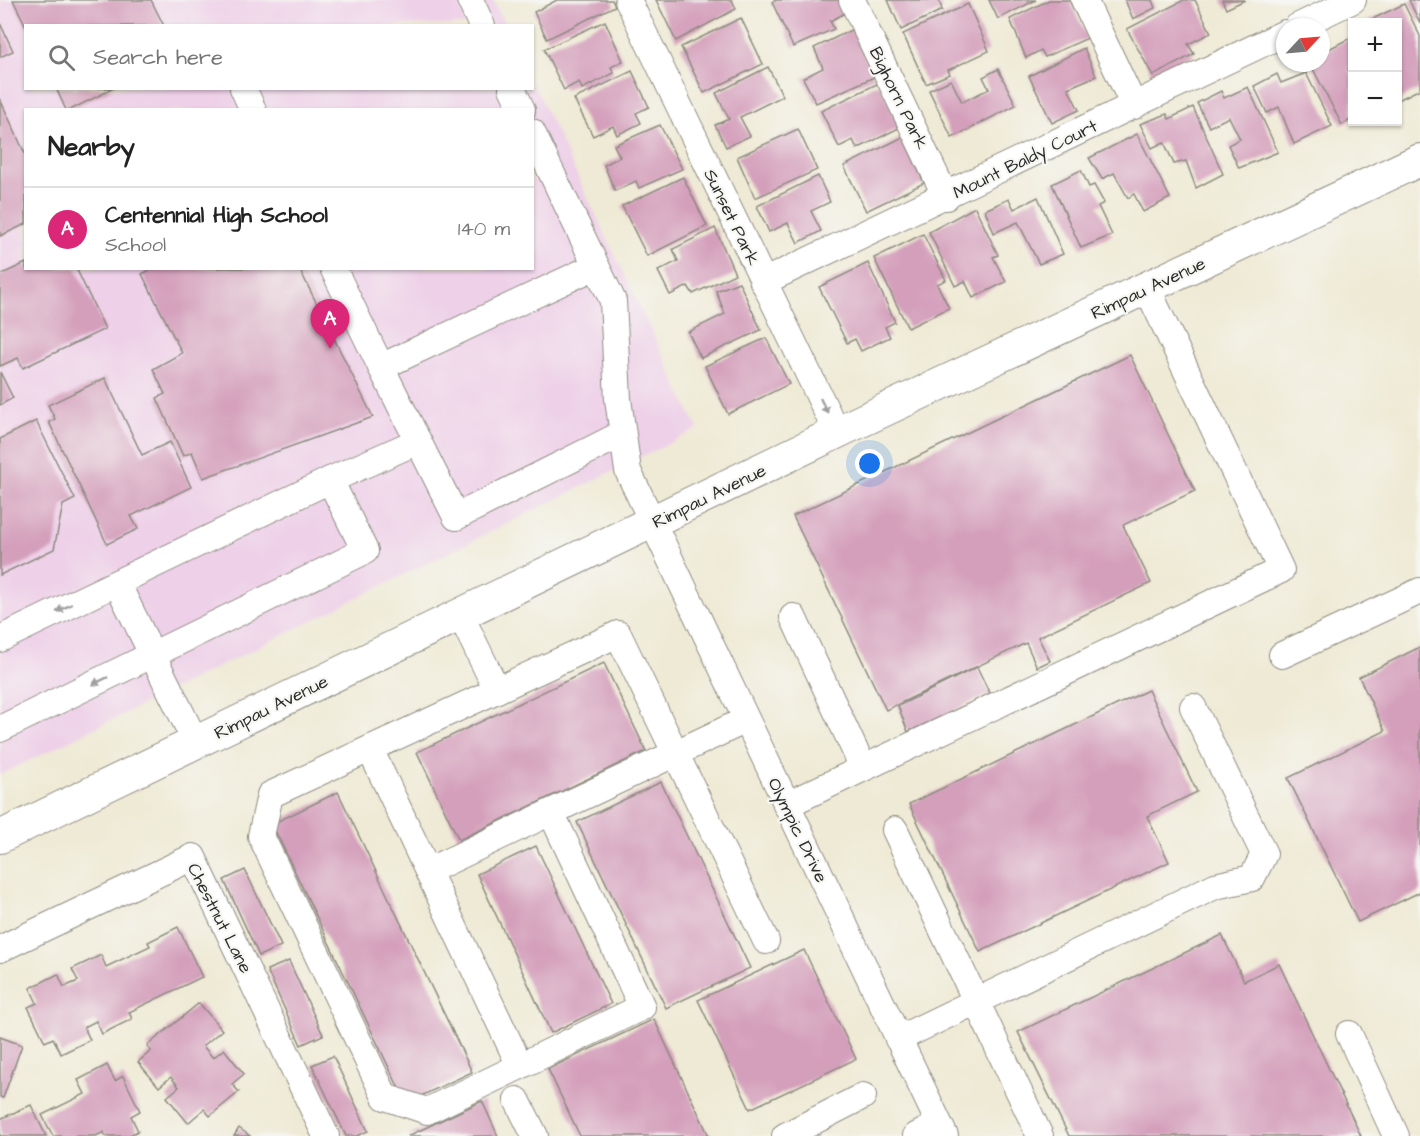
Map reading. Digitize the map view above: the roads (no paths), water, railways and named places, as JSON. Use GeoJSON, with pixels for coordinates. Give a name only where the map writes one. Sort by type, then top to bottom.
{"type":"FeatureCollection","features":[{"type":"Feature","properties":{"kind":"main road","name":"Rimpau Avenue"},"geometry":{"type":"LineString","coordinates":[[0,837],[837,433],[1420,160]]}},
{"type":"Feature","properties":{"kind":"street"},"geometry":{"type":"LineString","coordinates":[[470,0],[481,24]]}},
{"type":"Feature","properties":{"kind":"street","name":"Sunset Park"},"geometry":{"type":"LineString","coordinates":[[627,0],[837,433]]}},
{"type":"Feature","properties":{"kind":"street","name":"Bighorn Park"},"geometry":{"type":"LineString","coordinates":[[852,0],[946,197]]}},
{"type":"Feature","properties":{"kind":"street"},"geometry":{"type":"LineString","coordinates":[[1084,0],[1134,106]]}},
{"type":"Feature","properties":{"kind":"street"},"geometry":{"type":"LineString","coordinates":[[1308,18],[1324,6],[1353,0]]}},
{"type":"Feature","properties":{"kind":"street","name":"Mount Baldy Court"},"geometry":{"type":"LineString","coordinates":[[763,282],[946,197],[1276,37]]}},
{"type":"Feature","properties":{"kind":"street"},"geometry":{"type":"LineString","coordinates":[[244,90],[252,108]]}},
{"type":"Feature","properties":{"kind":"street"},"geometry":{"type":"LineString","coordinates":[[513,90],[521,108]]}},
{"type":"Feature","properties":{"kind":"street","name":"Olympic Drive"},"geometry":{"type":"LineString","coordinates":[[534,136],[613,301],[622,434],[628,471],[651,524],[942,1130]]}},
{"type":"Feature","properties":{"kind":"street"},"geometry":{"type":"LineString","coordinates":[[381,367],[596,266]]}},
{"type":"Feature","properties":{"kind":"street"},"geometry":{"type":"LineString","coordinates":[[334,270],[456,517],[622,434]]}},
{"type":"Feature","properties":{"kind":"street"},"geometry":{"type":"LineString","coordinates":[[786,805],[1281,570],[1147,288]]}},
{"type":"Feature","properties":{"kind":"street"},"geometry":{"type":"LineString","coordinates":[[0,639],[330,480],[418,441]]}},
{"type":"Feature","properties":{"kind":"street"},"geometry":{"type":"LineString","coordinates":[[0,729],[365,552],[330,480]]}},
{"type":"Feature","properties":{"kind":"street"},"geometry":{"type":"LineString","coordinates":[[117,583],[196,743]]}},
{"type":"Feature","properties":{"kind":"street"},"geometry":{"type":"LineString","coordinates":[[1282,656],[1420,591]]}},
{"type":"Feature","properties":{"kind":"street"},"geometry":{"type":"LineString","coordinates":[[461,616],[496,690]]}},
{"type":"Feature","properties":{"kind":"street"},"geometry":{"type":"LineString","coordinates":[[793,617],[863,768]]}},
{"type":"Feature","properties":{"kind":"street"},"geometry":{"type":"LineString","coordinates":[[551,812],[642,1006],[427,1111],[386,1097],[261,836],[270,795],[618,634],[766,941]]}},
{"type":"Feature","properties":{"kind":"street"},"geometry":{"type":"LineString","coordinates":[[898,1039],[1215,886],[1252,878],[1264,854],[1193,707]]}},
{"type":"Feature","properties":{"kind":"street"},"geometry":{"type":"LineString","coordinates":[[428,871],[746,720]]}},
{"type":"Feature","properties":{"kind":"street"},"geometry":{"type":"LineString","coordinates":[[370,749],[520,1066]]}},
{"type":"Feature","properties":{"kind":"street"},"geometry":{"type":"LineString","coordinates":[[895,830],[974,1002],[1040,1136]]}},
{"type":"Feature","properties":{"kind":"street","name":"Chestnut Lane"},"geometry":{"type":"LineString","coordinates":[[0,949],[193,856],[326,1136]]}},
{"type":"Feature","properties":{"kind":"street"},"geometry":{"type":"LineString","coordinates":[[1349,1034],[1396,1136]]}},
{"type":"Feature","properties":{"kind":"street"},"geometry":{"type":"LineString","coordinates":[[785,1136],[863,1096]]}},
{"type":"Feature","properties":{"kind":"street"},"geometry":{"type":"LineString","coordinates":[[517,1100],[535,1136]]}},
{"type":"Feature","properties":{"kind":"street"},"geometry":{"type":"LineString","coordinates":[[916,1136],[942,1130]]}},
{"type":"Feature","properties":{"kind":"place","name":"Centennial High School"},"geometry":{"type":"Point","coordinates":[330,349]}}]}
